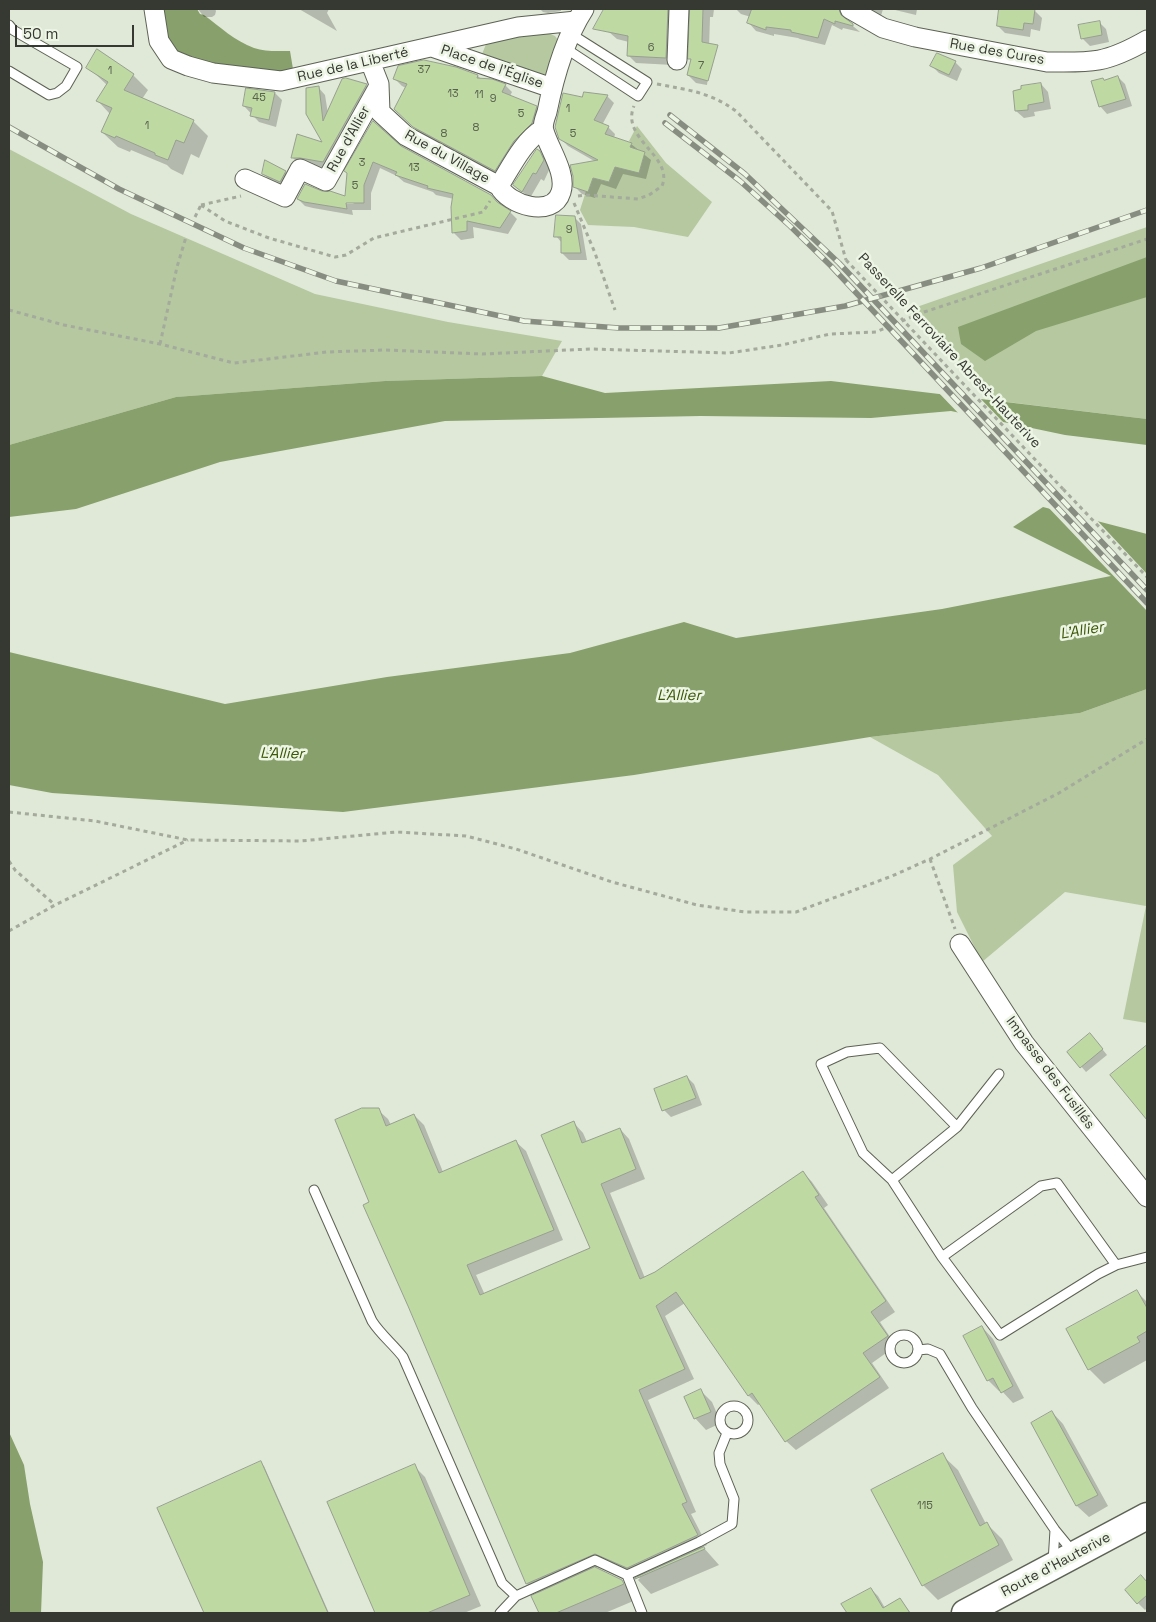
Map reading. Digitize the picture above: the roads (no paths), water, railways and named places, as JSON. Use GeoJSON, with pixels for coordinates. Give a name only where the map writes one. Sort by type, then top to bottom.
{"type":"FeatureCollection","features":[{"type":"Feature","properties":{"kind":"main road","name":"Route d'Hauterive"},"geometry":{"type":"LineString","coordinates":[[964,1613],[1147,1516]]}},
{"type":"Feature","properties":{"kind":"street","name":"Rue de la Liberté"},"geometry":{"type":"LineString","coordinates":[[154,9],[159,41],[171,59],[213,73],[281,81],[518,27],[574,28]]}},
{"type":"Feature","properties":{"kind":"street"},"geometry":{"type":"LineString","coordinates":[[678,60],[679,9]]}},
{"type":"Feature","properties":{"kind":"street","name":"Rue des Cures"},"geometry":{"type":"LineString","coordinates":[[850,9],[883,28],[915,37],[1047,62],[1069,63],[1100,60],[1147,40]]}},
{"type":"Feature","properties":{"kind":"street"},"geometry":{"type":"LineString","coordinates":[[499,186],[528,141],[535,133],[543,129],[552,88],[574,28]]}},
{"type":"Feature","properties":{"kind":"street","name":"Place de l'Église"},"geometry":{"type":"LineString","coordinates":[[432,47],[552,88]]}},
{"type":"Feature","properties":{"kind":"street","name":"Rue du Village"},"geometry":{"type":"LineString","coordinates":[[370,60],[379,84],[380,112],[406,136],[499,186],[502,192],[515,201],[531,207],[545,206],[555,202],[561,193],[562,184],[558,164],[543,129]]}},
{"type":"Feature","properties":{"kind":"street","name":"Rue d'Allier"},"geometry":{"type":"LineString","coordinates":[[245,179],[285,197],[300,169],[326,181],[379,84]]}},
{"type":"Feature","properties":{"kind":"street","name":"Impasse des Fusillés"},"geometry":{"type":"LineString","coordinates":[[960,944],[1024,1043],[1147,1197]]}},
{"type":"Feature","properties":{"kind":"lane"},"geometry":{"type":"LineString","coordinates":[[9,25],[13,30],[77,67],[66,86],[57,94],[49,95],[9,71]]}},
{"type":"Feature","properties":{"kind":"lane"},"geometry":{"type":"LineString","coordinates":[[574,28],[647,82],[638,96],[574,28]]}},
{"type":"Feature","properties":{"kind":"lane"},"geometry":{"type":"LineString","coordinates":[[958,1127],[880,1048],[848,1052],[822,1064],[863,1153],[892,1180],[942,1257],[1000,1335],[1098,1274],[1116,1265],[1147,1257]]}},
{"type":"Feature","properties":{"kind":"lane"},"geometry":{"type":"LineString","coordinates":[[892,1180],[958,1127],[999,1074]]}},
{"type":"Feature","properties":{"kind":"lane"},"geometry":{"type":"LineString","coordinates":[[942,1257],[1041,1186],[1057,1183],[1116,1265]]}},
{"type":"Feature","properties":{"kind":"lane"},"geometry":{"type":"LineString","coordinates":[[314,1190],[372,1321],[380,1333],[403,1357],[502,1583],[516,1596]]}},
{"type":"Feature","properties":{"kind":"lane"},"geometry":{"type":"LineString","coordinates":[[918,1350],[928,1349],[940,1354],[972,1408],[1055,1530],[1064,1561]]}},
{"type":"Feature","properties":{"kind":"lane"},"geometry":{"type":"LineString","coordinates":[[627,1575],[699,1542],[732,1524],[734,1499],[720,1464],[719,1453],[727,1433]]}},
{"type":"Feature","properties":{"kind":"lane"},"geometry":{"type":"LineString","coordinates":[[1055,1530],[1064,1561]]}},
{"type":"Feature","properties":{"kind":"lane"},"geometry":{"type":"LineString","coordinates":[[500,1613],[516,1596],[595,1560],[627,1575],[642,1613]]}},
{"type":"Feature","properties":{"kind":"water"},"geometry":{"type":"Polygon","coordinates":[[[161,9],[197,9],[200,14],[240,42],[263,50],[290,51],[293,69],[276,75],[229,73],[169,48],[161,9]]]}},
{"type":"Feature","properties":{"kind":"water"},"geometry":{"type":"Polygon","coordinates":[[[1147,257],[1147,297],[1036,331],[985,361],[961,344],[958,327],[1147,257]]]}},
{"type":"Feature","properties":{"kind":"water"},"geometry":{"type":"Polygon","coordinates":[[[542,376],[605,393],[831,381],[1147,419],[1147,445],[1065,435],[951,411],[871,418],[701,416],[445,421],[220,462],[76,509],[9,517],[9,445],[176,397],[385,381],[542,376]]]}},
{"type":"Feature","properties":{"kind":"water","name":"L'Allier"},"geometry":{"type":"Polygon","coordinates":[[[1043,507],[1147,534],[1147,689],[1080,713],[870,737],[634,775],[343,812],[52,793],[9,785],[9,652],[225,704],[387,677],[570,653],[684,622],[736,638],[942,609],[1111,576],[1013,527],[1043,507]]]}},
{"type":"Feature","properties":{"kind":"water"},"geometry":{"type":"Polygon","coordinates":[[[9,1432],[24,1465],[30,1504],[43,1562],[41,1613],[9,1613],[9,1432]]]}},
{"type":"Feature","properties":{"kind":"railway"},"geometry":{"type":"LineString","coordinates":[[670,115],[745,174],[839,263],[1147,590]]}},
{"type":"Feature","properties":{"kind":"railway"},"geometry":{"type":"LineString","coordinates":[[665,123],[740,181],[831,266],[1147,603]]}},
{"type":"Feature","properties":{"kind":"railway"},"geometry":{"type":"LineString","coordinates":[[9,127],[119,189],[244,248],[336,281],[524,321],[619,328],[719,328],[845,306],[981,268],[1147,210]]}}]}
